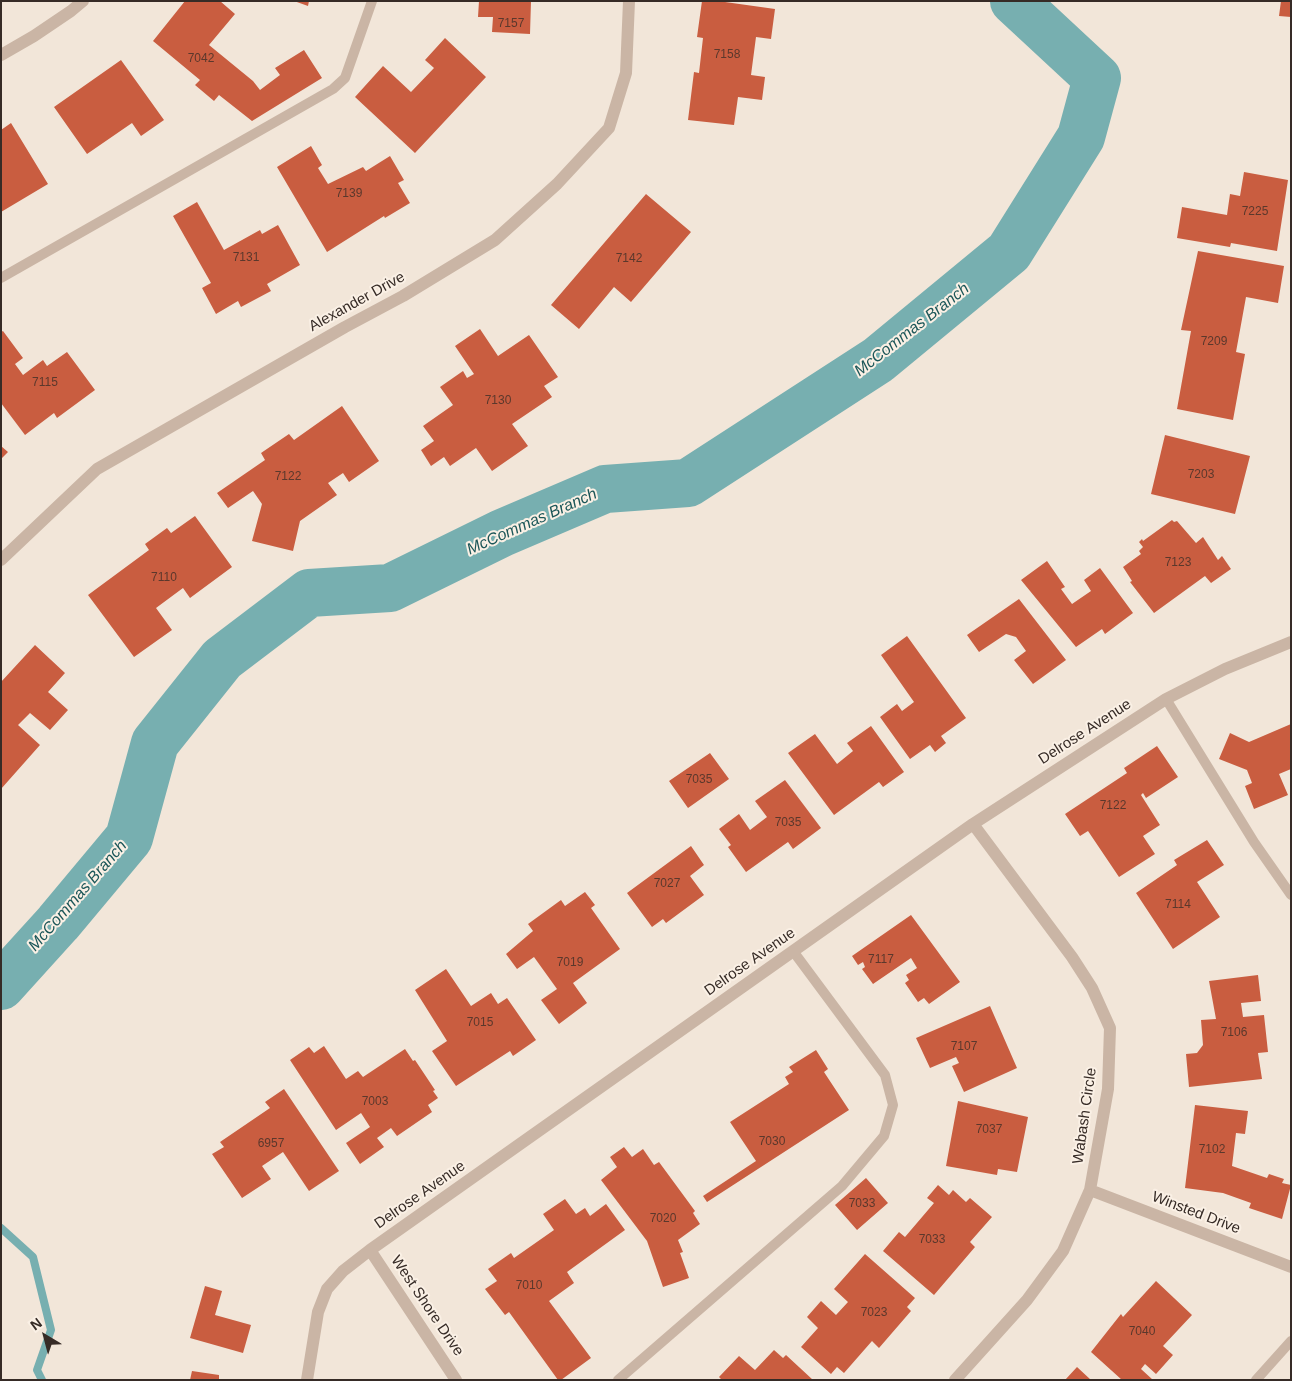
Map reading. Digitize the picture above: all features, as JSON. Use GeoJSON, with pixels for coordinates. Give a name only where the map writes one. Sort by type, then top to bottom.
{"type":"FeatureCollection","features":[{"type":"Feature","properties":{"kind":"street"},"geometry":{"type":"LineString","coordinates":[[1,55],[34,36],[83,1]]}},
{"type":"Feature","properties":{"kind":"street","name":"Alexander Drive"},"geometry":{"type":"LineString","coordinates":[[1,560],[97,469],[345,327],[403,296],[495,240],[557,184],[609,128],[626,73],[629,1]]}},
{"type":"Feature","properties":{"kind":"street","name":"Delrose Avenue"},"geometry":{"type":"LineString","coordinates":[[307,1380],[318,1312],[327,1289],[343,1270],[973,824],[1166,699],[1225,669],[1291,642]]}},
{"type":"Feature","properties":{"kind":"street","name":"Wabash Circle"},"geometry":{"type":"LineString","coordinates":[[955,1380],[1027,1300],[1063,1251],[1090,1190],[1108,1089],[1110,1028],[1092,988],[1072,957],[973,824]]}},
{"type":"Feature","properties":{"kind":"street","name":"Winsted Drive"},"geometry":{"type":"LineString","coordinates":[[1090,1190],[1291,1266]]}},
{"type":"Feature","properties":{"kind":"street","name":"West Shore Drive"},"geometry":{"type":"LineString","coordinates":[[370,1250],[456,1380]]}},
{"type":"Feature","properties":{"kind":"lane"},"geometry":{"type":"LineString","coordinates":[[1,278],[333,89],[345,78],[372,1]]}},
{"type":"Feature","properties":{"kind":"lane"},"geometry":{"type":"LineString","coordinates":[[1166,699],[1249,833],[1291,895]]}},
{"type":"Feature","properties":{"kind":"lane"},"geometry":{"type":"LineString","coordinates":[[618,1380],[842,1186],[884,1136],[893,1105],[885,1075],[793,951]]}},
{"type":"Feature","properties":{"kind":"lane"},"geometry":{"type":"LineString","coordinates":[[1256,1380],[1291,1341]]}},
{"type":"Feature","properties":{"kind":"building"},"geometry":{"type":"Polygon","coordinates":[[[185,1],[220,1],[235,14],[209,45],[253,81],[260,90],[280,75],[275,68],[304,50],[322,78],[252,121],[219,95],[214,101],[195,85],[200,80],[153,41],[185,1]]]}},
{"type":"Feature","properties":{"kind":"building"},"geometry":{"type":"Polygon","coordinates":[[[294,1],[309,1],[308,6],[294,1]]]}},
{"type":"Feature","properties":{"kind":"building"},"geometry":{"type":"Polygon","coordinates":[[[479,1],[531,1],[530,34],[492,32],[493,17],[478,17],[479,1]]]}},
{"type":"Feature","properties":{"kind":"building"},"geometry":{"type":"Polygon","coordinates":[[[702,1],[718,1],[775,9],[771,39],[756,37],[751,75],[765,77],[762,100],[738,97],[734,125],[688,120],[694,72],[699,73],[703,38],[697,37],[702,1]]]}},
{"type":"Feature","properties":{"kind":"building"},"geometry":{"type":"Polygon","coordinates":[[[1281,1],[1291,1],[1291,17],[1279,16],[1281,1]]]}},
{"type":"Feature","properties":{"kind":"building"},"geometry":{"type":"Polygon","coordinates":[[[445,38],[486,77],[415,153],[355,97],[383,66],[411,92],[434,68],[425,60],[445,38]]]}},
{"type":"Feature","properties":{"kind":"building"},"geometry":{"type":"Polygon","coordinates":[[[121,60],[164,120],[141,136],[132,123],[87,154],[54,107],[121,60]]]}},
{"type":"Feature","properties":{"kind":"building"},"geometry":{"type":"Polygon","coordinates":[[[11,123],[48,184],[1,212],[1,130],[11,123]]]}},
{"type":"Feature","properties":{"kind":"building"},"geometry":{"type":"Polygon","coordinates":[[[311,146],[322,165],[318,168],[328,184],[363,167],[366,171],[390,156],[404,180],[398,183],[410,203],[385,218],[384,216],[327,252],[277,167],[311,146]]]}},
{"type":"Feature","properties":{"kind":"building"},"geometry":{"type":"Polygon","coordinates":[[[1244,172],[1288,180],[1277,251],[1231,243],[1230,247],[1177,238],[1182,207],[1227,215],[1230,194],[1240,196],[1244,172]]]}},
{"type":"Feature","properties":{"kind":"building"},"geometry":{"type":"Polygon","coordinates":[[[646,194],[691,232],[631,302],[614,287],[579,329],[551,305],[646,194]]]}},
{"type":"Feature","properties":{"kind":"building"},"geometry":{"type":"Polygon","coordinates":[[[197,202],[224,250],[260,230],[262,234],[278,225],[300,265],[267,284],[271,291],[241,307],[238,301],[216,314],[202,288],[211,283],[173,216],[197,202]]]}},
{"type":"Feature","properties":{"kind":"building"},"geometry":{"type":"Polygon","coordinates":[[[1198,251],[1284,266],[1278,303],[1246,297],[1236,352],[1245,354],[1233,420],[1177,409],[1191,331],[1181,330],[1198,251]]]}},
{"type":"Feature","properties":{"kind":"building"},"geometry":{"type":"Polygon","coordinates":[[[480,329],[498,356],[529,335],[558,377],[544,386],[552,397],[512,424],[528,446],[492,471],[476,448],[450,466],[444,457],[431,466],[421,450],[434,441],[423,426],[453,405],[440,387],[463,371],[467,378],[474,374],[455,346],[480,329]]]}},
{"type":"Feature","properties":{"kind":"building"},"geometry":{"type":"Polygon","coordinates":[[[3,331],[23,358],[15,364],[23,375],[43,360],[47,366],[67,352],[95,390],[57,418],[54,413],[25,435],[1,403],[1,332],[3,331]]]}},
{"type":"Feature","properties":{"kind":"building"},"geometry":{"type":"Polygon","coordinates":[[[342,406],[379,461],[349,482],[343,473],[328,483],[337,495],[300,521],[293,551],[252,541],[262,504],[253,491],[228,508],[217,493],[265,460],[261,453],[289,434],[294,440],[342,406]]]}},
{"type":"Feature","properties":{"kind":"building"},"geometry":{"type":"Polygon","coordinates":[[[1165,435],[1250,456],[1235,514],[1151,494],[1165,435]]]}},
{"type":"Feature","properties":{"kind":"building"},"geometry":{"type":"Polygon","coordinates":[[[1,446],[8,452],[1,459],[1,446]]]}},
{"type":"Feature","properties":{"kind":"building"},"geometry":{"type":"Polygon","coordinates":[[[195,516],[232,567],[190,598],[183,588],[156,608],[172,630],[134,657],[88,595],[149,550],[145,544],[167,528],[171,533],[195,516]]]}},
{"type":"Feature","properties":{"kind":"building"},"geometry":{"type":"Polygon","coordinates":[[[1172,520],[1174,522],[1177,521],[1196,543],[1203,537],[1218,560],[1222,556],[1231,569],[1211,583],[1205,576],[1154,613],[1130,582],[1132,581],[1123,567],[1141,554],[1139,551],[1143,547],[1139,542],[1142,539],[1143,541],[1172,520]]]}},
{"type":"Feature","properties":{"kind":"building"},"geometry":{"type":"Polygon","coordinates":[[[1047,561],[1065,587],[1061,589],[1072,604],[1091,591],[1084,580],[1100,568],[1133,613],[1105,634],[1102,629],[1076,647],[1021,580],[1047,561]]]}},
{"type":"Feature","properties":{"kind":"building"},"geometry":{"type":"Polygon","coordinates":[[[1019,599],[1066,660],[1033,684],[1014,660],[1026,651],[1016,637],[1006,634],[979,652],[967,635],[1019,599]]]}},
{"type":"Feature","properties":{"kind":"building"},"geometry":{"type":"Polygon","coordinates":[[[907,636],[966,718],[941,736],[946,743],[935,752],[930,745],[910,759],[880,717],[897,704],[902,711],[914,702],[881,655],[907,636]]]}},
{"type":"Feature","properties":{"kind":"building"},"geometry":{"type":"Polygon","coordinates":[[[35,645],[65,673],[48,692],[68,710],[50,730],[30,713],[18,725],[40,745],[1,789],[1,682],[35,645]]]}},
{"type":"Feature","properties":{"kind":"building"},"geometry":{"type":"Polygon","coordinates":[[[1291,724],[1291,769],[1279,774],[1288,795],[1254,809],[1245,786],[1252,783],[1247,770],[1219,759],[1230,733],[1249,742],[1291,724]]]}},
{"type":"Feature","properties":{"kind":"building"},"geometry":{"type":"Polygon","coordinates":[[[871,726],[904,772],[883,787],[879,782],[834,815],[788,753],[815,734],[837,764],[853,751],[847,743],[871,726]]]}},
{"type":"Feature","properties":{"kind":"building"},"geometry":{"type":"Polygon","coordinates":[[[1157,746],[1178,777],[1146,798],[1143,793],[1141,795],[1160,825],[1143,836],[1155,854],[1119,877],[1088,831],[1080,836],[1065,814],[1127,773],[1124,768],[1157,746]]]}},
{"type":"Feature","properties":{"kind":"building"},"geometry":{"type":"Polygon","coordinates":[[[710,753],[729,779],[688,808],[669,781],[710,753]]]}},
{"type":"Feature","properties":{"kind":"building"},"geometry":{"type":"Polygon","coordinates":[[[785,780],[821,828],[793,849],[788,842],[746,872],[728,847],[731,845],[719,829],[739,814],[750,830],[767,817],[755,801],[785,780]]]}},
{"type":"Feature","properties":{"kind":"building"},"geometry":{"type":"Polygon","coordinates":[[[1207,840],[1224,865],[1197,882],[1220,917],[1173,949],[1136,893],[1177,865],[1174,860],[1207,840]]]}},
{"type":"Feature","properties":{"kind":"building"},"geometry":{"type":"Polygon","coordinates":[[[691,846],[704,865],[690,876],[704,895],[666,923],[663,919],[652,927],[627,893],[691,846]]]}},
{"type":"Feature","properties":{"kind":"building"},"geometry":{"type":"Polygon","coordinates":[[[585,892],[595,905],[591,908],[620,949],[573,983],[587,1003],[559,1024],[541,1000],[557,989],[534,957],[517,969],[506,954],[533,931],[528,924],[561,900],[565,906],[585,892]]]}},
{"type":"Feature","properties":{"kind":"building"},"geometry":{"type":"Polygon","coordinates":[[[911,915],[960,982],[929,1004],[924,998],[918,1002],[905,983],[909,980],[906,975],[917,968],[911,958],[873,984],[862,969],[865,967],[863,962],[858,965],[852,956],[911,915]]]}},
{"type":"Feature","properties":{"kind":"building"},"geometry":{"type":"Polygon","coordinates":[[[446,969],[471,1006],[491,993],[498,1004],[507,998],[536,1040],[513,1056],[510,1051],[456,1086],[432,1051],[447,1041],[415,990],[446,969]]]}},
{"type":"Feature","properties":{"kind":"building"},"geometry":{"type":"Polygon","coordinates":[[[1258,975],[1261,1001],[1241,1003],[1243,1017],[1264,1015],[1268,1052],[1258,1053],[1262,1079],[1189,1087],[1186,1054],[1197,1053],[1203,1045],[1201,1020],[1216,1019],[1209,981],[1258,975]]]}},
{"type":"Feature","properties":{"kind":"building"},"geometry":{"type":"Polygon","coordinates":[[[990,1006],[1017,1068],[964,1092],[952,1066],[959,1063],[956,1057],[930,1068],[916,1038],[990,1006]]]}},
{"type":"Feature","properties":{"kind":"building"},"geometry":{"type":"Polygon","coordinates":[[[324,1046],[346,1079],[358,1071],[363,1077],[405,1049],[413,1061],[415,1060],[435,1090],[433,1091],[438,1098],[428,1105],[432,1112],[397,1136],[391,1128],[377,1138],[384,1147],[360,1164],[346,1143],[370,1127],[361,1113],[336,1130],[290,1060],[309,1047],[314,1053],[324,1046]]]}},
{"type":"Feature","properties":{"kind":"building"},"geometry":{"type":"Polygon","coordinates":[[[816,1050],[828,1069],[824,1072],[849,1110],[707,1202],[703,1196],[756,1161],[730,1122],[789,1084],[785,1077],[793,1072],[789,1067],[816,1050]]]}},
{"type":"Feature","properties":{"kind":"building"},"geometry":{"type":"Polygon","coordinates":[[[284,1089],[339,1171],[309,1191],[283,1152],[262,1166],[271,1179],[242,1198],[212,1154],[224,1147],[220,1142],[270,1108],[265,1102],[284,1089]]]}},
{"type":"Feature","properties":{"kind":"building"},"geometry":{"type":"Polygon","coordinates":[[[958,1101],[1028,1117],[1017,1172],[998,1169],[997,1175],[946,1166],[958,1101]]]}},
{"type":"Feature","properties":{"kind":"building"},"geometry":{"type":"Polygon","coordinates":[[[1195,1105],[1248,1111],[1245,1134],[1236,1133],[1232,1166],[1267,1178],[1269,1174],[1284,1179],[1282,1183],[1291,1185],[1282,1219],[1249,1208],[1251,1203],[1223,1193],[1185,1188],[1195,1105]]]}},
{"type":"Feature","properties":{"kind":"building"},"geometry":{"type":"Polygon","coordinates":[[[624,1147],[632,1157],[643,1149],[654,1165],[659,1162],[695,1211],[693,1213],[700,1224],[678,1240],[683,1252],[680,1253],[689,1278],[663,1287],[647,1241],[601,1180],[617,1167],[610,1157],[624,1147]]]}},
{"type":"Feature","properties":{"kind":"building"},"geometry":{"type":"Polygon","coordinates":[[[866,1178],[888,1203],[857,1230],[835,1205],[866,1178]]]}},
{"type":"Feature","properties":{"kind":"building"},"geometry":{"type":"Polygon","coordinates":[[[938,1185],[949,1195],[953,1190],[966,1202],[970,1198],[992,1217],[970,1242],[975,1247],[934,1295],[883,1251],[899,1232],[905,1237],[934,1203],[927,1198],[938,1185]]]}},
{"type":"Feature","properties":{"kind":"building"},"geometry":{"type":"Polygon","coordinates":[[[565,1199],[576,1214],[585,1208],[590,1216],[606,1204],[625,1230],[567,1272],[574,1283],[549,1301],[591,1358],[561,1380],[558,1380],[509,1312],[505,1315],[485,1289],[497,1281],[488,1269],[511,1253],[514,1258],[554,1230],[543,1214],[565,1199]]]}},
{"type":"Feature","properties":{"kind":"building"},"geometry":{"type":"Polygon","coordinates":[[[865,1254],[915,1298],[907,1307],[911,1311],[879,1348],[872,1341],[844,1373],[837,1367],[831,1374],[801,1347],[818,1328],[807,1317],[821,1301],[836,1315],[848,1302],[834,1289],[865,1254]]]}},
{"type":"Feature","properties":{"kind":"building"},"geometry":{"type":"Polygon","coordinates":[[[1156,1281],[1192,1315],[1163,1346],[1173,1355],[1156,1374],[1145,1364],[1141,1369],[1153,1380],[1122,1380],[1091,1352],[1121,1314],[1123,1317],[1156,1281]]]}},
{"type":"Feature","properties":{"kind":"building"},"geometry":{"type":"Polygon","coordinates":[[[205,1286],[222,1291],[215,1315],[251,1325],[243,1353],[190,1338],[205,1286]]]}},
{"type":"Feature","properties":{"kind":"building"},"geometry":{"type":"Polygon","coordinates":[[[774,1350],[783,1358],[786,1355],[813,1380],[722,1380],[719,1377],[739,1356],[755,1370],[774,1350]]]}},
{"type":"Feature","properties":{"kind":"building"},"geometry":{"type":"Polygon","coordinates":[[[1077,1367],[1091,1380],[1065,1380],[1077,1367]]]}},
{"type":"Feature","properties":{"kind":"building"},"geometry":{"type":"Polygon","coordinates":[[[192,1371],[219,1375],[219,1380],[190,1380],[192,1371]]]}},
{"type":"Feature","properties":{"kind":"waterway","name":"McCommas Branch"},"geometry":{"type":"LineString","coordinates":[[1,986],[58,923],[129,838],[155,743],[222,659],[309,593],[390,588],[502,533],[605,489],[688,483],[878,360],[1009,252],[1081,137],[1097,78],[1014,1]]}},
{"type":"Feature","properties":{"kind":"waterway"},"geometry":{"type":"LineString","coordinates":[[1,1228],[33,1257],[51,1330],[37,1370],[42,1380]]}}]}
